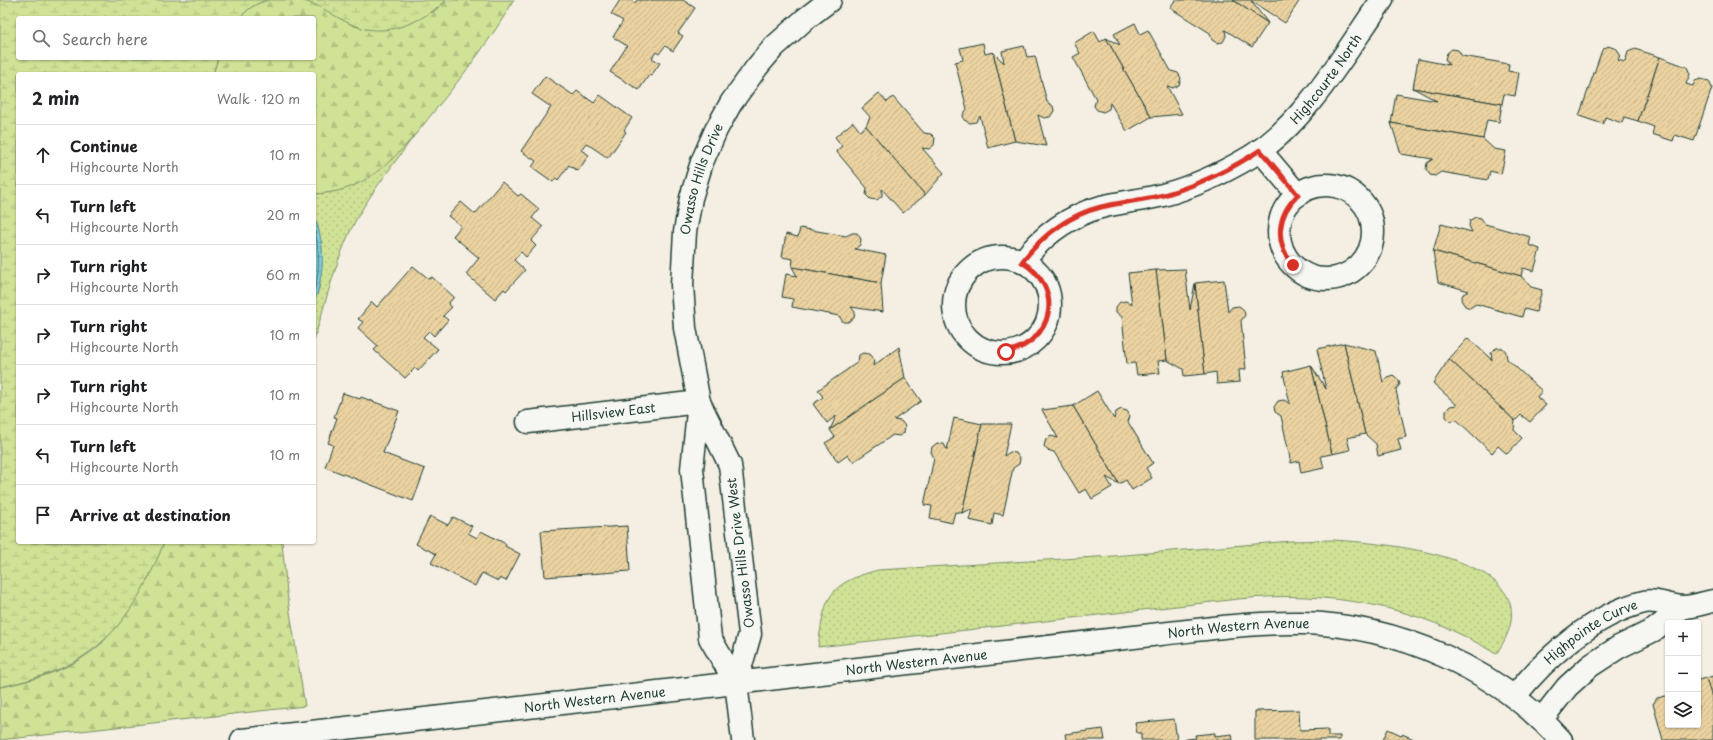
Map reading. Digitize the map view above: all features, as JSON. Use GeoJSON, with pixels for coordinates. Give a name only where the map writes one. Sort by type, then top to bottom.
{"type":"FeatureCollection","features":[{"type":"Feature","properties":{"kind":"street","name":"Owasso Hills Drive"},"geometry":{"type":"LineString","coordinates":[[699,402],[685,328],[682,285],[685,232],[696,180],[708,146],[719,123],[752,73],[783,38],[830,0]]}},
{"type":"Feature","properties":{"kind":"street","name":"Highcourte North"},"geometry":{"type":"LineString","coordinates":[[1022,262],[1043,239],[1078,216],[1101,207],[1142,200],[1175,191],[1231,167],[1260,150],[1287,126],[1317,92],[1382,0]]}},
{"type":"Feature","properties":{"kind":"street"},"geometry":{"type":"LineString","coordinates":[[1260,150],[1298,195]]}},
{"type":"Feature","properties":{"kind":"street"},"geometry":{"type":"LineString","coordinates":[[1317,186],[1337,186],[1347,190],[1363,203],[1368,212],[1373,232],[1369,252],[1356,269],[1338,278],[1319,279],[1300,272],[1286,258],[1280,239],[1281,219],[1288,206],[1298,195],[1317,186]]}},
{"type":"Feature","properties":{"kind":"street"},"geometry":{"type":"LineString","coordinates":[[990,258],[1012,258],[1022,262],[1031,267],[1044,283],[1049,303],[1046,323],[1034,340],[1026,346],[1006,352],[986,350],[967,338],[956,319],[955,297],[958,286],[970,268],[990,258]]}},
{"type":"Feature","properties":{"kind":"street","name":"Hillsview East"},"geometry":{"type":"LineString","coordinates":[[528,422],[699,402]]}},
{"type":"Feature","properties":{"kind":"street"},"geometry":{"type":"LineString","coordinates":[[699,402],[692,469],[710,638],[736,683],[743,740]]}},
{"type":"Feature","properties":{"kind":"street","name":"Owasso Hills Drive West"},"geometry":{"type":"LineString","coordinates":[[699,402],[730,465],[750,634],[736,683]]}},
{"type":"Feature","properties":{"kind":"street","name":"Highpointe Curve"},"geometry":{"type":"LineString","coordinates":[[1514,697],[1546,662],[1574,638],[1604,619],[1645,602],[1683,607],[1713,601]]}},
{"type":"Feature","properties":{"kind":"street","name":"Highpointe Curve"},"geometry":{"type":"LineString","coordinates":[[1541,720],[1567,687],[1590,666],[1619,647],[1654,630],[1683,607]]}},
{"type":"Feature","properties":{"kind":"street","name":"North Western Avenue"},"geometry":{"type":"LineString","coordinates":[[242,740],[334,735],[736,683],[1160,634],[1255,624],[1303,623],[1350,628],[1400,639],[1460,664],[1514,697],[1541,720],[1561,740]]}},
{"type":"Feature","properties":{"kind":"green space"},"geometry":{"type":"Polygon","coordinates":[[[0,0],[268,0],[252,7],[242,16],[16,16],[16,60],[217,60],[214,72],[16,72],[16,544],[163,544],[139,596],[121,621],[102,642],[91,651],[67,666],[41,676],[0,687],[0,0]]]}},
{"type":"Feature","properties":{"kind":"green space"},"geometry":{"type":"Polygon","coordinates":[[[268,0],[300,0],[327,9],[352,25],[365,29],[433,12],[447,0],[514,0],[487,42],[467,69],[420,128],[394,157],[374,174],[351,187],[327,193],[316,194],[316,72],[214,72],[217,60],[316,60],[316,16],[242,16],[252,7],[268,0]]]}},
{"type":"Feature","properties":{"kind":"green space"},"geometry":{"type":"Polygon","coordinates":[[[300,0],[447,0],[437,8],[415,21],[391,29],[378,30],[365,29],[353,25],[322,8],[300,0]]]}},
{"type":"Feature","properties":{"kind":"green space"},"geometry":{"type":"Polygon","coordinates":[[[416,133],[372,195],[358,216],[351,230],[338,260],[316,333],[316,297],[319,289],[322,266],[322,247],[316,222],[316,194],[331,192],[359,182],[394,156],[416,133]]]}},
{"type":"Feature","properties":{"kind":"green space"},"geometry":{"type":"Polygon","coordinates":[[[1332,540],[1392,546],[1427,552],[1461,562],[1489,577],[1507,597],[1511,622],[1496,654],[1466,637],[1436,623],[1404,613],[1372,605],[1305,597],[1238,599],[818,647],[823,616],[831,595],[848,581],[878,570],[1113,556],[1291,541],[1332,540]]]}},
{"type":"Feature","properties":{"kind":"green space"},"geometry":{"type":"Polygon","coordinates":[[[163,544],[282,544],[287,593],[305,706],[0,740],[0,687],[27,681],[54,672],[80,659],[102,643],[146,577],[163,544]]]}},
{"type":"Feature","properties":{"kind":"water"},"geometry":{"type":"Polygon","coordinates":[[[316,222],[322,249],[322,270],[316,295],[316,222]]]}},
{"type":"Feature","properties":{"kind":"building"},"geometry":{"type":"Polygon","coordinates":[[[620,0],[630,0],[635,3],[637,0],[683,0],[695,8],[678,33],[683,36],[673,51],[665,46],[659,54],[656,52],[652,58],[660,63],[651,76],[649,75],[639,90],[610,72],[627,46],[613,37],[623,21],[611,14],[620,0]]]}},
{"type":"Feature","properties":{"kind":"building"},"geometry":{"type":"Polygon","coordinates":[[[1175,0],[1233,0],[1268,23],[1252,47],[1225,30],[1226,36],[1223,42],[1217,43],[1212,40],[1210,33],[1170,8],[1175,0]]]}},
{"type":"Feature","properties":{"kind":"building"},"geometry":{"type":"Polygon","coordinates":[[[1233,0],[1300,0],[1285,23],[1251,1],[1268,23],[1233,0]]]}},
{"type":"Feature","properties":{"kind":"building"},"geometry":{"type":"Polygon","coordinates":[[[1135,23],[1140,34],[1148,30],[1171,71],[1178,73],[1181,78],[1179,85],[1173,88],[1167,86],[1182,114],[1151,117],[1106,38],[1120,45],[1114,34],[1135,23]]]}},
{"type":"Feature","properties":{"kind":"building"},"geometry":{"type":"Polygon","coordinates":[[[1094,31],[1100,42],[1106,38],[1151,117],[1127,131],[1110,103],[1109,109],[1103,112],[1097,110],[1094,106],[1096,99],[1073,57],[1080,53],[1074,43],[1094,31]]]}},
{"type":"Feature","properties":{"kind":"building"},"geometry":{"type":"Polygon","coordinates":[[[983,43],[985,54],[993,52],[1015,141],[988,148],[980,116],[976,122],[970,123],[964,120],[963,115],[967,109],[955,62],[963,60],[960,48],[983,43]]]}},
{"type":"Feature","properties":{"kind":"building"},"geometry":{"type":"Polygon","coordinates":[[[1024,46],[1027,57],[1035,56],[1047,102],[1053,106],[1054,111],[1050,117],[1044,118],[1038,115],[1046,146],[1015,141],[993,52],[1004,63],[1002,51],[1024,46]]]}},
{"type":"Feature","properties":{"kind":"building"},"geometry":{"type":"Polygon","coordinates":[[[1608,46],[1617,49],[1620,55],[1618,60],[1625,62],[1628,52],[1635,49],[1660,57],[1638,121],[1624,117],[1622,123],[1605,117],[1603,124],[1579,116],[1602,50],[1608,46]]]}},
{"type":"Feature","properties":{"kind":"building"},"geometry":{"type":"Polygon","coordinates":[[[1452,49],[1458,50],[1462,56],[1509,64],[1508,71],[1519,73],[1515,96],[1504,94],[1502,104],[1413,88],[1418,59],[1449,65],[1445,59],[1447,53],[1452,49]]]}},
{"type":"Feature","properties":{"kind":"building"},"geometry":{"type":"Polygon","coordinates":[[[1660,57],[1687,67],[1690,74],[1686,84],[1693,86],[1695,81],[1701,79],[1709,81],[1712,88],[1694,141],[1675,135],[1673,141],[1652,134],[1654,127],[1638,121],[1660,57]]]}},
{"type":"Feature","properties":{"kind":"building"},"geometry":{"type":"Polygon","coordinates":[[[545,76],[573,95],[577,91],[594,103],[600,95],[632,118],[624,130],[626,132],[608,158],[586,143],[581,150],[589,155],[578,171],[569,165],[558,180],[556,178],[553,182],[532,167],[536,161],[521,151],[551,107],[532,94],[545,76]]]}},
{"type":"Feature","properties":{"kind":"building"},"geometry":{"type":"Polygon","coordinates":[[[1413,88],[1502,104],[1499,122],[1487,120],[1483,139],[1391,123],[1396,94],[1437,101],[1413,88]]]}},
{"type":"Feature","properties":{"kind":"building"},"geometry":{"type":"Polygon","coordinates":[[[879,93],[887,102],[893,97],[924,133],[931,134],[935,138],[934,145],[929,149],[922,148],[944,173],[925,195],[866,126],[870,117],[862,108],[879,93]]]}},
{"type":"Feature","properties":{"kind":"building"},"geometry":{"type":"Polygon","coordinates":[[[853,122],[860,131],[866,126],[925,195],[903,213],[882,189],[882,196],[877,200],[870,199],[866,195],[867,188],[836,151],[842,146],[835,137],[853,122]]]}},
{"type":"Feature","properties":{"kind":"building"},"geometry":{"type":"Polygon","coordinates":[[[1391,123],[1483,139],[1494,149],[1506,151],[1501,174],[1490,171],[1488,180],[1441,172],[1435,176],[1430,175],[1426,169],[1427,163],[1433,159],[1401,154],[1391,123]]]}},
{"type":"Feature","properties":{"kind":"building"},"geometry":{"type":"Polygon","coordinates":[[[502,182],[518,196],[521,194],[539,209],[532,218],[543,227],[531,241],[536,246],[526,257],[521,252],[514,260],[525,270],[506,291],[504,289],[495,299],[466,274],[479,258],[453,236],[461,226],[448,216],[461,202],[475,214],[502,182]]]}},
{"type":"Feature","properties":{"kind":"building"},"geometry":{"type":"Polygon","coordinates":[[[1476,217],[1481,218],[1485,224],[1531,237],[1529,245],[1540,249],[1534,271],[1523,268],[1521,276],[1433,251],[1441,224],[1472,232],[1469,226],[1470,220],[1476,217]]]}},
{"type":"Feature","properties":{"kind":"building"},"geometry":{"type":"Polygon","coordinates":[[[800,228],[846,236],[852,233],[857,233],[861,239],[860,245],[855,249],[886,255],[881,283],[792,267],[793,259],[782,257],[786,234],[798,237],[800,228]]]}},
{"type":"Feature","properties":{"kind":"building"},"geometry":{"type":"Polygon","coordinates":[[[1433,251],[1521,276],[1531,287],[1542,290],[1536,312],[1524,309],[1522,317],[1476,304],[1470,308],[1465,306],[1461,300],[1463,294],[1469,291],[1438,282],[1433,251]]]}},
{"type":"Feature","properties":{"kind":"building"},"geometry":{"type":"Polygon","coordinates":[[[413,266],[429,279],[432,277],[454,297],[448,304],[452,307],[443,316],[448,320],[434,336],[429,331],[423,337],[438,349],[418,371],[415,368],[405,378],[374,350],[378,346],[358,328],[363,322],[358,319],[372,302],[377,307],[413,266]]]}},
{"type":"Feature","properties":{"kind":"building"},"geometry":{"type":"Polygon","coordinates":[[[792,267],[881,283],[883,312],[851,307],[855,312],[854,318],[848,322],[843,322],[839,316],[792,307],[793,299],[782,297],[786,274],[797,276],[792,267]]]}},
{"type":"Feature","properties":{"kind":"building"},"geometry":{"type":"Polygon","coordinates":[[[1185,269],[1190,310],[1195,283],[1205,374],[1184,376],[1183,369],[1167,360],[1156,270],[1185,269]]]}},
{"type":"Feature","properties":{"kind":"building"},"geometry":{"type":"Polygon","coordinates":[[[1156,270],[1167,360],[1158,361],[1160,373],[1137,375],[1135,363],[1127,364],[1122,317],[1116,312],[1116,307],[1120,302],[1126,301],[1132,305],[1128,273],[1156,270]]]}},
{"type":"Feature","properties":{"kind":"building"},"geometry":{"type":"Polygon","coordinates":[[[1224,280],[1228,312],[1232,307],[1239,306],[1244,310],[1245,315],[1241,321],[1246,369],[1239,370],[1240,382],[1217,384],[1216,372],[1205,374],[1195,283],[1224,280]]]}},
{"type":"Feature","properties":{"kind":"building"},"geometry":{"type":"Polygon","coordinates":[[[1468,338],[1492,360],[1491,353],[1496,348],[1503,348],[1506,352],[1507,359],[1542,391],[1537,397],[1546,405],[1530,422],[1521,415],[1515,421],[1449,359],[1468,338]]]}},
{"type":"Feature","properties":{"kind":"building"},"geometry":{"type":"Polygon","coordinates":[[[1344,343],[1376,351],[1383,382],[1387,377],[1393,375],[1398,379],[1400,384],[1396,390],[1406,437],[1398,439],[1401,450],[1378,456],[1376,444],[1365,434],[1344,343]]]}},
{"type":"Feature","properties":{"kind":"building"},"geometry":{"type":"Polygon","coordinates":[[[1344,343],[1365,434],[1347,438],[1350,450],[1332,454],[1311,365],[1326,389],[1317,349],[1344,343]]]}},
{"type":"Feature","properties":{"kind":"building"},"geometry":{"type":"Polygon","coordinates":[[[899,347],[905,378],[830,430],[836,416],[827,423],[813,404],[823,397],[818,390],[858,362],[859,355],[863,353],[870,354],[874,359],[873,366],[899,347]]]}},
{"type":"Feature","properties":{"kind":"building"},"geometry":{"type":"Polygon","coordinates":[[[1449,359],[1515,421],[1514,430],[1522,438],[1507,454],[1498,446],[1492,453],[1457,420],[1450,421],[1446,417],[1446,411],[1450,406],[1457,405],[1433,383],[1449,359]]]}},
{"type":"Feature","properties":{"kind":"building"},"geometry":{"type":"Polygon","coordinates":[[[1311,365],[1332,454],[1321,456],[1324,468],[1301,473],[1299,461],[1291,463],[1281,416],[1275,412],[1274,407],[1278,401],[1284,400],[1290,404],[1283,372],[1311,365]]]}},
{"type":"Feature","properties":{"kind":"building"},"geometry":{"type":"Polygon","coordinates":[[[905,378],[921,401],[894,420],[901,421],[905,426],[904,433],[899,436],[893,435],[853,462],[848,455],[838,462],[825,443],[835,437],[830,430],[905,378]]]}},
{"type":"Feature","properties":{"kind":"building"},"geometry":{"type":"Polygon","coordinates":[[[1097,391],[1114,419],[1116,412],[1121,409],[1127,411],[1130,416],[1128,422],[1153,463],[1146,468],[1152,478],[1132,490],[1126,480],[1119,484],[1073,406],[1097,391]]]}},
{"type":"Feature","properties":{"kind":"building"},"geometry":{"type":"Polygon","coordinates":[[[343,393],[360,399],[361,397],[399,411],[383,453],[425,469],[413,501],[325,467],[333,445],[328,443],[337,418],[334,417],[343,393]]]}},
{"type":"Feature","properties":{"kind":"building"},"geometry":{"type":"Polygon","coordinates":[[[1073,406],[1119,484],[1106,477],[1112,487],[1092,499],[1086,489],[1079,493],[1054,452],[1047,450],[1044,446],[1046,439],[1051,436],[1058,438],[1042,410],[1073,406]]]}},
{"type":"Feature","properties":{"kind":"building"},"geometry":{"type":"Polygon","coordinates":[[[954,418],[982,424],[962,513],[955,512],[952,523],[930,518],[932,506],[924,505],[934,458],[931,452],[932,447],[937,443],[944,444],[947,450],[954,418]]]}},
{"type":"Feature","properties":{"kind":"building"},"geometry":{"type":"Polygon","coordinates":[[[982,424],[1011,424],[1004,456],[1010,452],[1016,453],[1020,459],[1019,464],[1013,468],[1003,515],[994,513],[992,525],[969,520],[972,509],[962,513],[982,424]]]}},
{"type":"Feature","properties":{"kind":"building"},"geometry":{"type":"Polygon","coordinates":[[[430,516],[448,525],[453,517],[472,526],[468,533],[477,538],[481,531],[506,544],[505,546],[520,554],[506,581],[500,578],[498,581],[482,573],[475,586],[431,563],[436,554],[416,544],[430,516]]]}},
{"type":"Feature","properties":{"kind":"building"},"geometry":{"type":"Polygon","coordinates":[[[627,526],[630,571],[545,577],[541,531],[627,526]]]}},
{"type":"Feature","properties":{"kind":"building"},"geometry":{"type":"Polygon","coordinates":[[[1713,676],[1713,701],[1706,678],[1713,676]]]}},
{"type":"Feature","properties":{"kind":"building"},"geometry":{"type":"Polygon","coordinates":[[[1706,678],[1713,701],[1713,740],[1663,740],[1653,704],[1657,698],[1665,696],[1665,728],[1701,728],[1701,679],[1706,678]]]}},
{"type":"Feature","properties":{"kind":"building"},"geometry":{"type":"Polygon","coordinates":[[[1299,710],[1300,730],[1328,729],[1328,736],[1340,736],[1340,740],[1255,740],[1255,711],[1299,710]]]}},
{"type":"Feature","properties":{"kind":"building"},"geometry":{"type":"Polygon","coordinates":[[[1174,719],[1177,740],[1141,740],[1141,733],[1137,733],[1135,723],[1174,719]]]}},
{"type":"Feature","properties":{"kind":"building"},"geometry":{"type":"Polygon","coordinates":[[[1103,729],[1105,740],[1066,740],[1065,734],[1103,729]]]}},
{"type":"Feature","properties":{"kind":"building"},"geometry":{"type":"Polygon","coordinates":[[[1388,729],[1401,735],[1402,734],[1416,740],[1383,740],[1388,729]]]}},
{"type":"Feature","properties":{"kind":"building"},"geometry":{"type":"Polygon","coordinates":[[[1215,733],[1215,736],[1232,734],[1233,740],[1179,740],[1196,738],[1195,735],[1215,733]]]}},
{"type":"Feature","properties":{"kind":"route"},"geometry":{"type":"LineString","coordinates":[[1006,352],[1026,346],[1034,340],[1046,323],[1049,303],[1048,293],[1039,274],[1022,262],[1029,253],[1051,232],[1078,216],[1094,209],[1142,200],[1189,186],[1231,167],[1260,150],[1298,195],[1285,210],[1281,219],[1280,229],[1282,248],[1286,258],[1293,265]]}}]}
